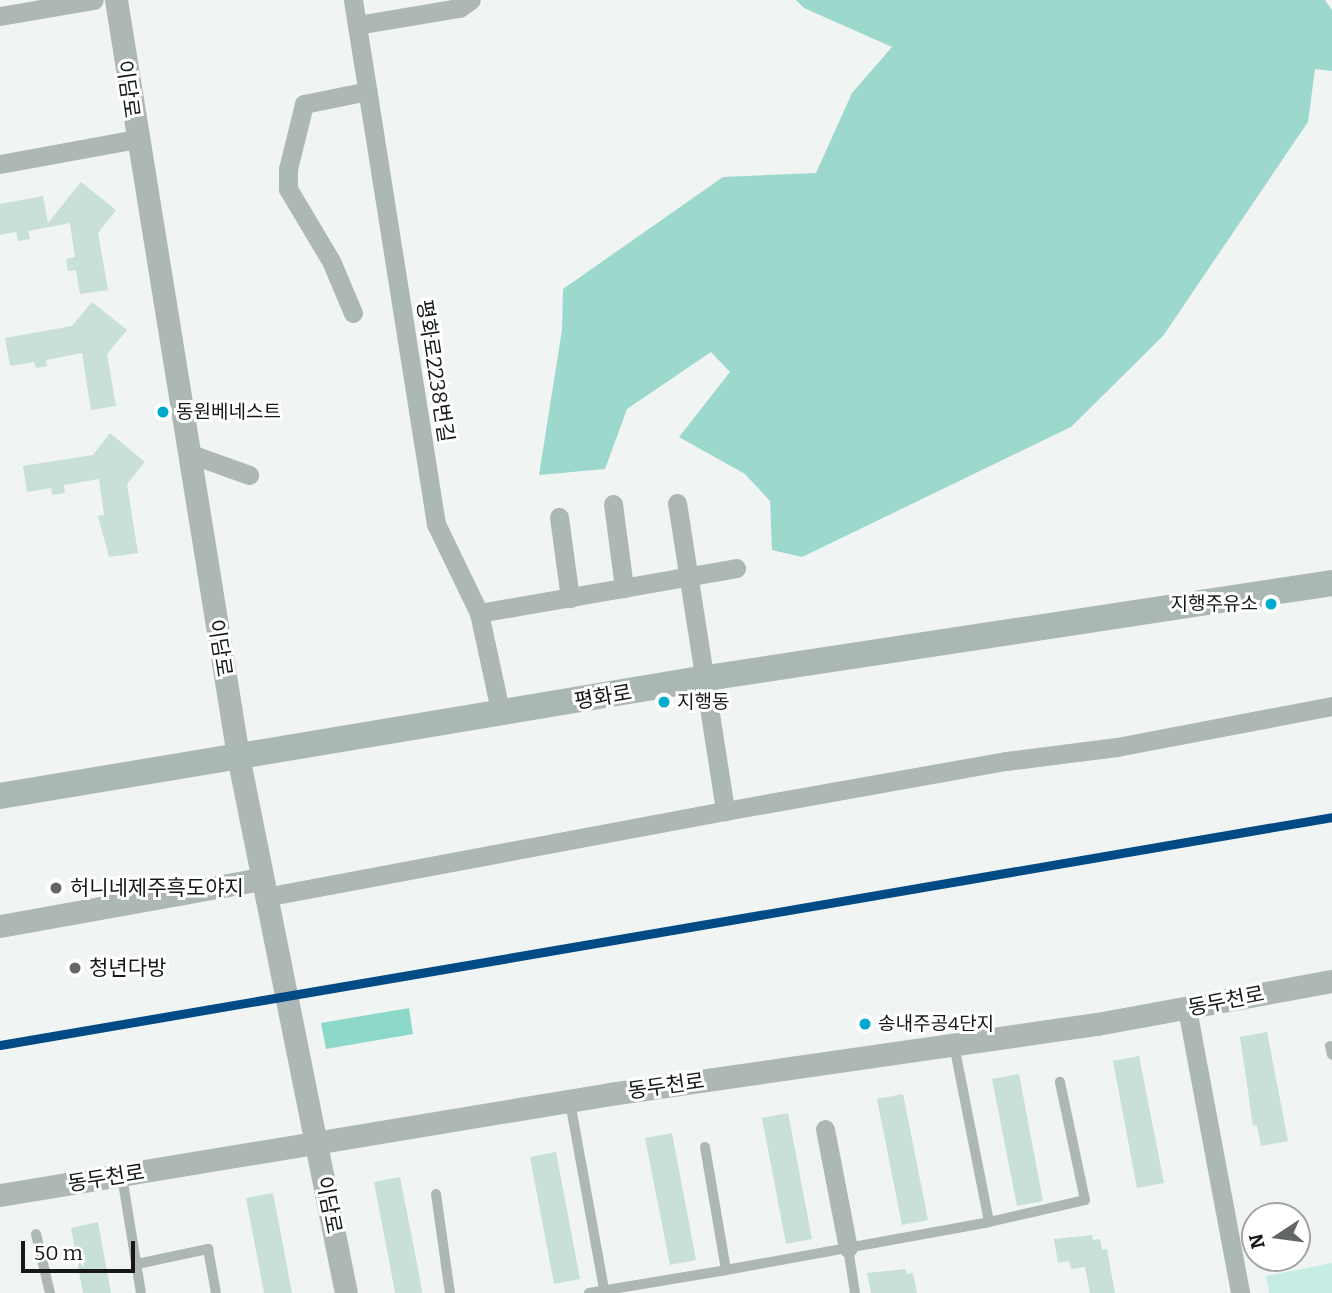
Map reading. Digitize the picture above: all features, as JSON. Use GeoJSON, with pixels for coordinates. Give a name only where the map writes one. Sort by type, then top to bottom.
{"type":"FeatureCollection","features":[{"type":"Feature","properties":{"kind":"main road","name":"평화로"},"geometry":{"type":"LineString","coordinates":[[0,796],[501,715],[707,678],[1332,583]]}},
{"type":"Feature","properties":{"kind":"street"},"geometry":{"type":"LineString","coordinates":[[0,16],[94,0]]}},
{"type":"Feature","properties":{"kind":"street","name":"이담로"},"geometry":{"type":"LineString","coordinates":[[116,0],[136,139],[238,756],[263,888],[318,1143],[346,1293]]}},
{"type":"Feature","properties":{"kind":"street","name":"평화로2238번길"},"geometry":{"type":"LineString","coordinates":[[353,0],[436,524],[479,614],[501,715]]}},
{"type":"Feature","properties":{"kind":"street"},"geometry":{"type":"LineString","coordinates":[[357,25],[459,8],[471,0]]}},
{"type":"Feature","properties":{"kind":"street"},"geometry":{"type":"LineString","coordinates":[[353,313],[331,261],[288,189],[288,169],[303,104],[368,91]]}},
{"type":"Feature","properties":{"kind":"street"},"geometry":{"type":"LineString","coordinates":[[0,164],[136,139]]}},
{"type":"Feature","properties":{"kind":"street"},"geometry":{"type":"LineString","coordinates":[[188,453],[249,475]]}},
{"type":"Feature","properties":{"kind":"street"},"geometry":{"type":"LineString","coordinates":[[677,503],[687,577],[707,678],[725,811]]}},
{"type":"Feature","properties":{"kind":"street"},"geometry":{"type":"LineString","coordinates":[[613,504],[624,588]]}},
{"type":"Feature","properties":{"kind":"street"},"geometry":{"type":"LineString","coordinates":[[559,517],[570,598]]}},
{"type":"Feature","properties":{"kind":"street"},"geometry":{"type":"LineString","coordinates":[[479,614],[736,568]]}},
{"type":"Feature","properties":{"kind":"street"},"geometry":{"type":"LineString","coordinates":[[0,926],[263,888],[1006,761],[1116,747],[1332,706]]}},
{"type":"Feature","properties":{"kind":"street","name":"동두천로"},"geometry":{"type":"LineString","coordinates":[[0,1195],[570,1101],[1187,1009],[1332,981]]}},
{"type":"Feature","properties":{"kind":"street"},"geometry":{"type":"LineString","coordinates":[[1187,1009],[1240,1293]]}},
{"type":"Feature","properties":{"kind":"street"},"geometry":{"type":"LineString","coordinates":[[825,1129],[848,1248]]}},
{"type":"Feature","properties":{"kind":"lane"},"geometry":{"type":"LineString","coordinates":[[954,1044],[989,1222]]}},
{"type":"Feature","properties":{"kind":"lane"},"geometry":{"type":"LineString","coordinates":[[589,1293],[989,1222],[1085,1200],[1060,1082]]}},
{"type":"Feature","properties":{"kind":"lane"},"geometry":{"type":"LineString","coordinates":[[570,1101],[604,1290]]}},
{"type":"Feature","properties":{"kind":"lane"},"geometry":{"type":"LineString","coordinates":[[705,1147],[726,1270]]}},
{"type":"Feature","properties":{"kind":"lane"},"geometry":{"type":"LineString","coordinates":[[122,1175],[141,1293]]}},
{"type":"Feature","properties":{"kind":"lane"},"geometry":{"type":"LineString","coordinates":[[436,1194],[450,1293]]}},
{"type":"Feature","properties":{"kind":"lane"},"geometry":{"type":"LineString","coordinates":[[36,1234],[50,1293]]}},
{"type":"Feature","properties":{"kind":"lane"},"geometry":{"type":"LineString","coordinates":[[848,1248],[855,1293]]}},
{"type":"Feature","properties":{"kind":"lane"},"geometry":{"type":"LineString","coordinates":[[136,1264],[208,1249],[216,1293]]}},
{"type":"Feature","properties":{"kind":"shaded area"},"geometry":{"type":"Polygon","coordinates":[[[796,0],[1325,0],[1332,10],[1332,71],[1315,69],[1308,122],[1163,336],[1071,427],[802,557],[772,550],[770,501],[745,474],[679,437],[730,372],[711,352],[627,409],[605,469],[539,475],[562,330],[563,289],[723,177],[816,173],[852,93],[892,47],[804,8],[796,0]]]}},
{"type":"Feature","properties":{"kind":"shaded area"},"geometry":{"type":"Polygon","coordinates":[[[409,1008],[413,1034],[326,1049],[321,1023],[409,1008]]]}},
{"type":"Feature","properties":{"kind":"shaded area"},"geometry":{"type":"Polygon","coordinates":[[[1332,1263],[1332,1293],[1269,1293],[1266,1276],[1286,1272],[1311,1272],[1311,1267],[1332,1263]]]}},
{"type":"Feature","properties":{"kind":"building"},"geometry":{"type":"Polygon","coordinates":[[[81,182],[116,210],[98,233],[108,290],[80,294],[76,270],[68,271],[66,259],[75,257],[70,223],[28,231],[30,239],[18,241],[16,232],[0,235],[0,204],[43,196],[48,223],[81,182]]]}},
{"type":"Feature","properties":{"kind":"building"},"geometry":{"type":"Polygon","coordinates":[[[92,302],[127,330],[107,354],[116,406],[91,410],[82,353],[46,360],[47,366],[36,368],[34,362],[10,366],[5,338],[72,326],[92,302]]]}},
{"type":"Feature","properties":{"kind":"building"},"geometry":{"type":"Polygon","coordinates":[[[110,433],[145,462],[127,484],[138,553],[109,557],[98,516],[104,515],[99,479],[64,485],[65,493],[52,495],[51,488],[27,492],[23,466],[93,455],[110,433]]]}},
{"type":"Feature","properties":{"kind":"building"},"geometry":{"type":"Polygon","coordinates":[[[1267,1032],[1288,1141],[1261,1146],[1257,1125],[1253,1126],[1240,1037],[1267,1032]]]}},
{"type":"Feature","properties":{"kind":"building"},"geometry":{"type":"Polygon","coordinates":[[[1139,1056],[1164,1183],[1137,1188],[1113,1061],[1139,1056]]]}},
{"type":"Feature","properties":{"kind":"building"},"geometry":{"type":"Polygon","coordinates":[[[1019,1074],[1043,1201],[1017,1206],[992,1079],[1019,1074]]]}},
{"type":"Feature","properties":{"kind":"building"},"geometry":{"type":"Polygon","coordinates":[[[903,1094],[928,1220],[902,1225],[877,1099],[903,1094]]]}},
{"type":"Feature","properties":{"kind":"building"},"geometry":{"type":"Polygon","coordinates":[[[788,1113],[812,1239],[786,1244],[762,1118],[788,1113]]]}},
{"type":"Feature","properties":{"kind":"building"},"geometry":{"type":"Polygon","coordinates":[[[672,1133],[696,1260],[670,1265],[645,1138],[672,1133]]]}},
{"type":"Feature","properties":{"kind":"building"},"geometry":{"type":"Polygon","coordinates":[[[556,1152],[580,1279],[554,1284],[530,1157],[556,1152]]]}},
{"type":"Feature","properties":{"kind":"building"},"geometry":{"type":"Polygon","coordinates":[[[400,1177],[422,1293],[395,1293],[374,1182],[400,1177]]]}},
{"type":"Feature","properties":{"kind":"building"},"geometry":{"type":"Polygon","coordinates":[[[273,1193],[292,1293],[264,1293],[246,1198],[273,1193]]]}},
{"type":"Feature","properties":{"kind":"building"},"geometry":{"type":"Polygon","coordinates":[[[98,1222],[111,1293],[83,1293],[71,1228],[98,1222]]]}},
{"type":"Feature","properties":{"kind":"building"},"geometry":{"type":"Polygon","coordinates":[[[1092,1235],[1093,1240],[1100,1239],[1102,1250],[1107,1249],[1115,1293],[1090,1293],[1085,1267],[1071,1269],[1069,1261],[1058,1263],[1054,1239],[1092,1235]]]}},
{"type":"Feature","properties":{"kind":"building"},"geometry":{"type":"Polygon","coordinates":[[[906,1269],[906,1274],[913,1273],[917,1293],[871,1293],[867,1273],[906,1269]]]}},
{"type":"Feature","properties":{"kind":"transit line"},"geometry":{"type":"LineString","coordinates":[[0,1045],[1332,817]]}},
{"type":"Feature","properties":{"kind":"place","name":"동원베네스트"},"geometry":{"type":"Point","coordinates":[163,412]}},
{"type":"Feature","properties":{"kind":"place","name":"지행주유소"},"geometry":{"type":"Point","coordinates":[1271,604]}},
{"type":"Feature","properties":{"kind":"place","name":"지행동"},"geometry":{"type":"Point","coordinates":[664,702]}},
{"type":"Feature","properties":{"kind":"place","name":"허니네제주흑도야지"},"geometry":{"type":"Point","coordinates":[56,888]}},
{"type":"Feature","properties":{"kind":"place","name":"청년다방"},"geometry":{"type":"Point","coordinates":[75,968]}},
{"type":"Feature","properties":{"kind":"place","name":"송내주공4단지"},"geometry":{"type":"Point","coordinates":[865,1024]}}]}
